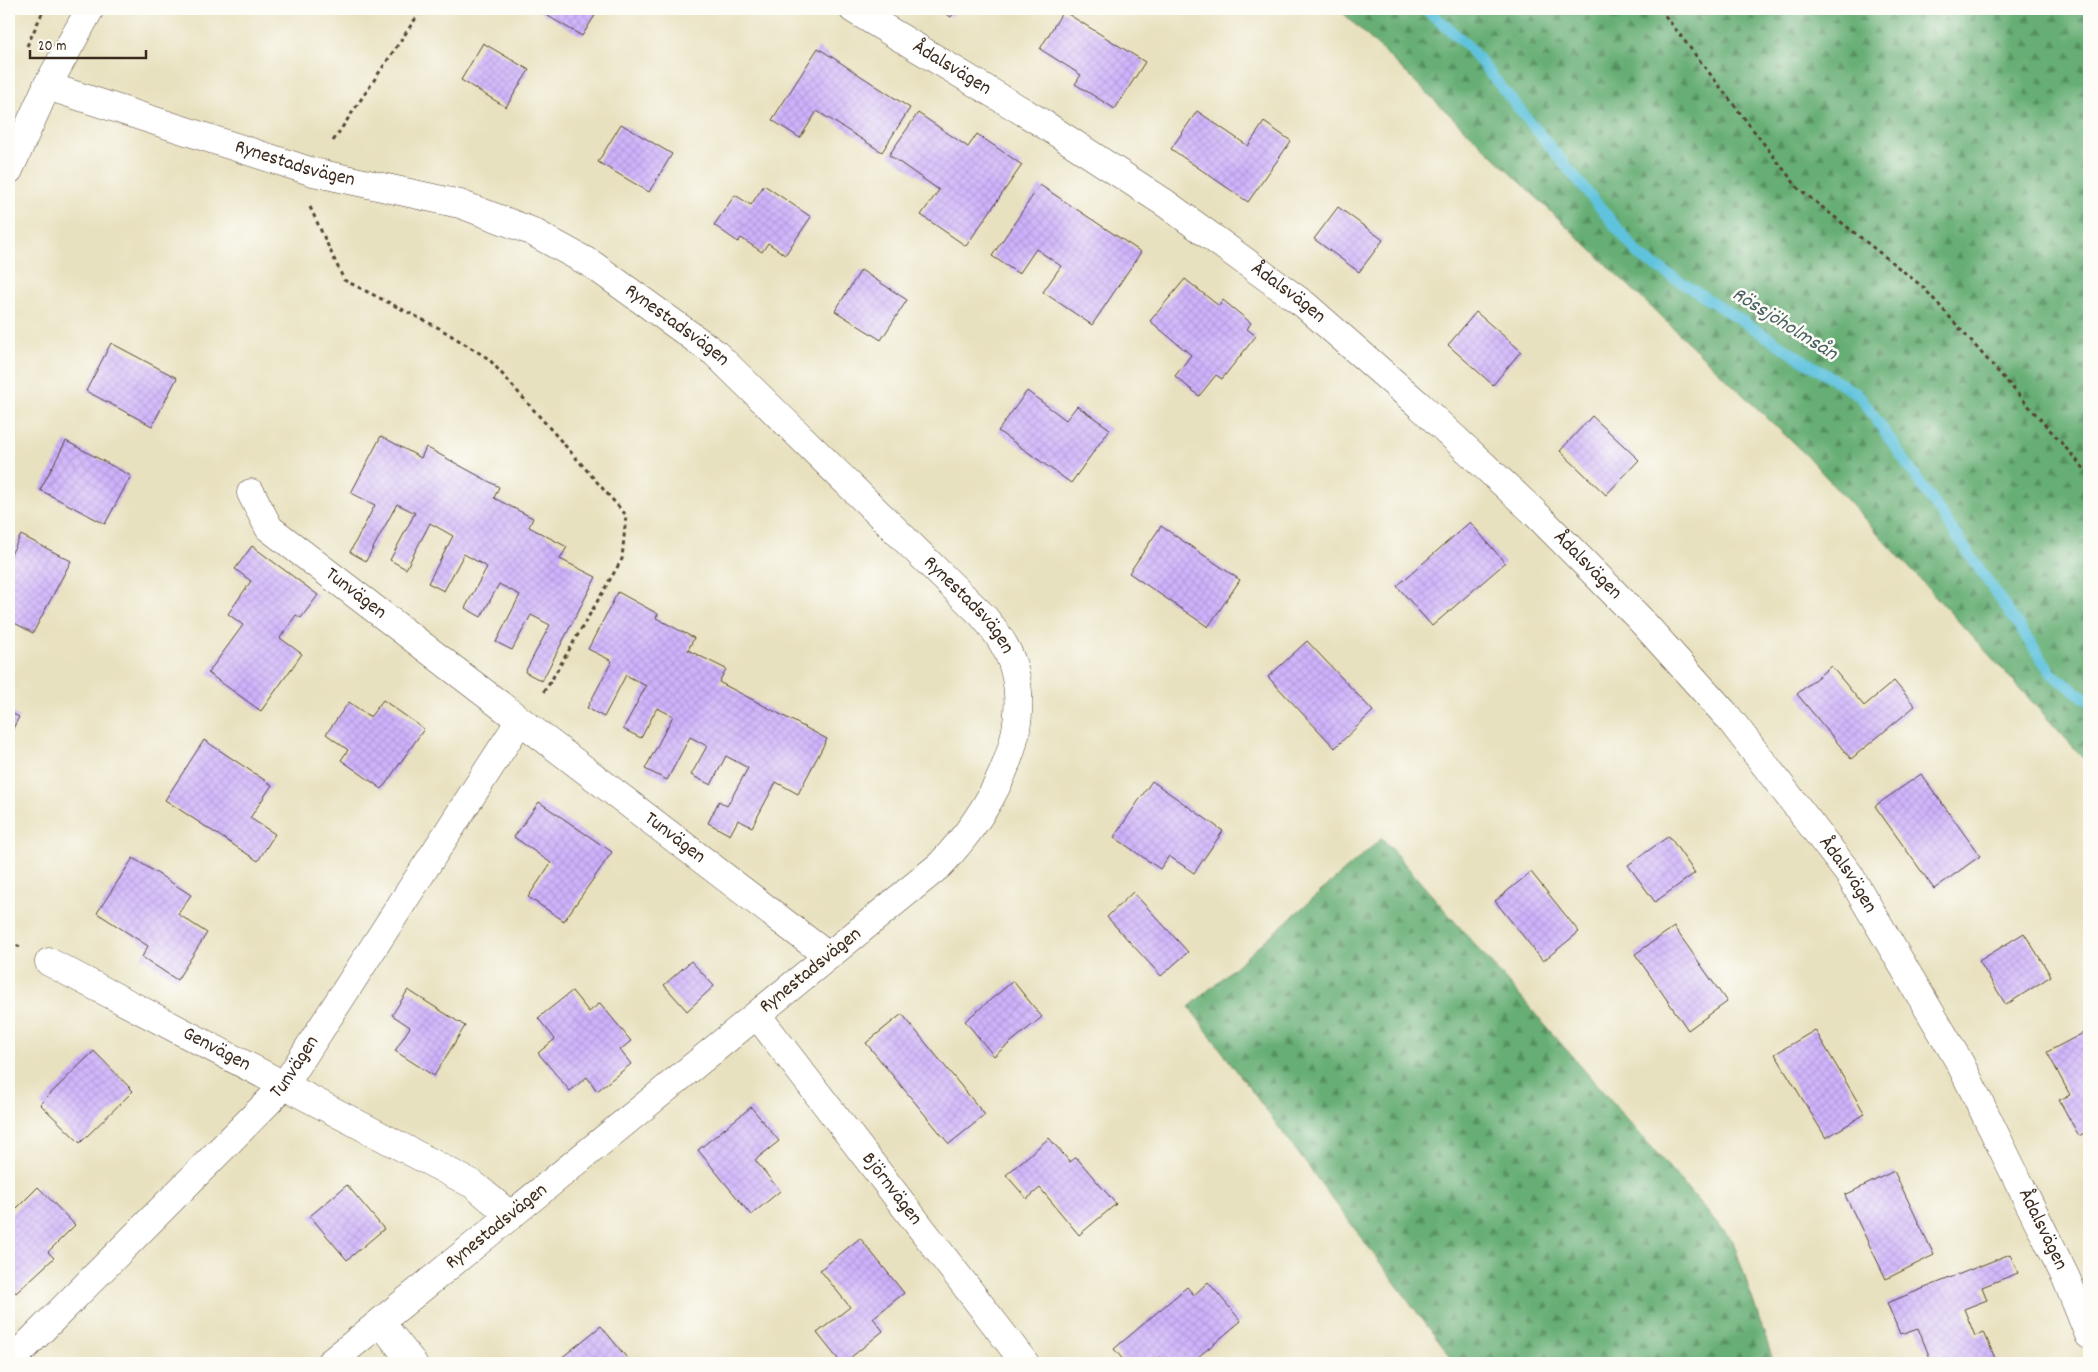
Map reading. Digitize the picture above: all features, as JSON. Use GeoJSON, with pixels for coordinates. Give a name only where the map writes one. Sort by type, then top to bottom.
{"type":"FeatureCollection","features":[{"type":"Feature","properties":{"kind":"street"},"geometry":{"type":"LineString","coordinates":[[9,170],[47,86],[90,9]]}},
{"type":"Feature","properties":{"kind":"street","name":"Ådalsvägen"},"geometry":{"type":"LineString","coordinates":[[853,9],[1042,123],[1165,203],[1305,306],[1455,438],[1534,512],[1638,617],[1728,717],[1849,874],[1960,1063],[2066,1278],[2089,1334]]}},
{"type":"Feature","properties":{"kind":"street","name":"Rynestadsvägen"},"geometry":{"type":"LineString","coordinates":[[47,86],[313,172],[460,204],[531,231],[593,265],[715,353],[983,616],[1005,648],[1014,668],[1017,692],[1017,719],[1012,743],[996,789],[964,839],[940,865],[330,1363]]}},
{"type":"Feature","properties":{"kind":"street","name":"Tunvägen"},"geometry":{"type":"LineString","coordinates":[[251,493],[269,528],[519,722],[828,956]]}},
{"type":"Feature","properties":{"kind":"street","name":"Tunvägen"},"geometry":{"type":"LineString","coordinates":[[9,1363],[284,1086],[519,722]]}},
{"type":"Feature","properties":{"kind":"street","name":"Genvägen"},"geometry":{"type":"LineString","coordinates":[[49,962],[474,1185],[511,1216]]}},
{"type":"Feature","properties":{"kind":"street","name":"Björnvägen"},"geometry":{"type":"LineString","coordinates":[[757,1015],[1025,1363]]}},
{"type":"Feature","properties":{"kind":"street"},"geometry":{"type":"LineString","coordinates":[[381,1323],[413,1363]]}},
{"type":"Feature","properties":{"kind":"path"},"geometry":{"type":"LineString","coordinates":[[422,9],[302,190],[344,280],[439,328],[489,359],[626,515],[622,559],[548,686],[519,722]]}},
{"type":"Feature","properties":{"kind":"path"},"geometry":{"type":"LineString","coordinates":[[1660,9],[1798,188],[1923,287],[2089,474]]}},
{"type":"Feature","properties":{"kind":"green space"},"geometry":{"type":"Polygon","coordinates":[[[1339,9],[2089,9],[2089,764],[1807,456],[1339,9]]]}},
{"type":"Feature","properties":{"kind":"green space"},"geometry":{"type":"Polygon","coordinates":[[[1382,838],[1733,1241],[1774,1363],[1455,1363],[1189,1007],[1382,838]]]}},
{"type":"Feature","properties":{"kind":"building"},"geometry":{"type":"Polygon","coordinates":[[[536,9],[599,9],[582,36],[536,9]]]}},
{"type":"Feature","properties":{"kind":"building"},"geometry":{"type":"Polygon","coordinates":[[[937,9],[956,9],[951,17],[937,9]]]}},
{"type":"Feature","properties":{"kind":"building"},"geometry":{"type":"Polygon","coordinates":[[[1063,11],[1145,62],[1115,109],[1075,84],[1081,75],[1040,49],[1063,11]]]}},
{"type":"Feature","properties":{"kind":"building"},"geometry":{"type":"Polygon","coordinates":[[[483,43],[529,70],[506,107],[461,80],[483,43]]]}},
{"type":"Feature","properties":{"kind":"building"},"geometry":{"type":"Polygon","coordinates":[[[818,48],[910,108],[882,152],[817,111],[800,138],[772,120],[818,48]]]}},
{"type":"Feature","properties":{"kind":"building"},"geometry":{"type":"Polygon","coordinates":[[[1197,111],[1248,146],[1264,122],[1291,141],[1248,202],[1171,149],[1197,111]]]}},
{"type":"Feature","properties":{"kind":"building"},"geometry":{"type":"Polygon","coordinates":[[[918,113],[968,147],[977,134],[1022,165],[966,246],[921,215],[939,190],[889,155],[918,113]]]}},
{"type":"Feature","properties":{"kind":"building"},"geometry":{"type":"Polygon","coordinates":[[[621,124],[672,154],[649,192],[598,162],[621,124]]]}},
{"type":"Feature","properties":{"kind":"building"},"geometry":{"type":"Polygon","coordinates":[[[764,185],[811,217],[785,255],[768,243],[762,252],[741,238],[738,242],[714,225],[735,195],[751,205],[764,185]]]}},
{"type":"Feature","properties":{"kind":"building"},"geometry":{"type":"Polygon","coordinates":[[[1040,185],[1141,252],[1092,325],[1043,292],[1061,266],[1036,249],[1019,274],[992,256],[1040,185]]]}},
{"type":"Feature","properties":{"kind":"building"},"geometry":{"type":"Polygon","coordinates":[[[1338,207],[1383,240],[1359,272],[1314,239],[1338,207]]]}},
{"type":"Feature","properties":{"kind":"building"},"geometry":{"type":"Polygon","coordinates":[[[861,270],[907,300],[881,340],[835,311],[861,270]]]}},
{"type":"Feature","properties":{"kind":"building"},"geometry":{"type":"Polygon","coordinates":[[[1185,279],[1219,306],[1223,300],[1251,323],[1247,329],[1256,336],[1222,379],[1216,375],[1199,396],[1175,376],[1191,355],[1150,321],[1185,279]]]}},
{"type":"Feature","properties":{"kind":"building"},"geometry":{"type":"Polygon","coordinates":[[[1476,312],[1521,351],[1493,385],[1448,345],[1476,312]]]}},
{"type":"Feature","properties":{"kind":"building"},"geometry":{"type":"Polygon","coordinates":[[[111,343],[177,378],[152,426],[86,391],[111,343]]]}},
{"type":"Feature","properties":{"kind":"building"},"geometry":{"type":"Polygon","coordinates":[[[1027,391],[1066,420],[1077,406],[1110,429],[1071,483],[998,431],[1027,391]]]}},
{"type":"Feature","properties":{"kind":"building"},"geometry":{"type":"Polygon","coordinates":[[[1592,416],[1639,460],[1606,495],[1560,451],[1592,416]]]}},
{"type":"Feature","properties":{"kind":"building"},"geometry":{"type":"Polygon","coordinates":[[[381,436],[421,458],[426,447],[499,487],[494,498],[533,518],[529,527],[567,547],[560,559],[596,577],[542,681],[525,672],[550,625],[531,615],[512,650],[496,642],[520,595],[499,584],[481,617],[465,608],[487,567],[464,554],[444,591],[428,583],[453,536],[430,523],[406,569],[390,560],[415,513],[397,504],[366,561],[350,552],[375,505],[351,493],[381,436]]]}},
{"type":"Feature","properties":{"kind":"building"},"geometry":{"type":"Polygon","coordinates":[[[66,441],[131,476],[105,524],[40,490],[66,441]]]}},
{"type":"Feature","properties":{"kind":"building"},"geometry":{"type":"Polygon","coordinates":[[[1470,522],[1505,563],[1432,626],[1397,586],[1470,522]]]}},
{"type":"Feature","properties":{"kind":"building"},"geometry":{"type":"Polygon","coordinates":[[[1161,526],[1240,580],[1208,627],[1129,573],[1161,526]]]}},
{"type":"Feature","properties":{"kind":"building"},"geometry":{"type":"Polygon","coordinates":[[[21,535],[71,561],[33,633],[9,620],[9,558],[21,535]]]}},
{"type":"Feature","properties":{"kind":"building"},"geometry":{"type":"Polygon","coordinates":[[[252,546],[318,595],[301,618],[296,615],[280,638],[302,654],[261,711],[208,673],[243,625],[228,614],[251,581],[235,569],[252,546]]]}},
{"type":"Feature","properties":{"kind":"building"},"geometry":{"type":"Polygon","coordinates":[[[618,592],[658,614],[656,618],[694,638],[688,650],[726,669],[719,682],[827,739],[798,794],[776,782],[752,827],[738,820],[730,835],[708,823],[719,801],[727,806],[748,768],[726,756],[711,785],[691,775],[707,746],[690,737],[667,780],[645,769],[673,716],[657,708],[641,738],[623,729],[646,686],[626,675],[604,717],[587,708],[612,661],[588,649],[618,592]]]}},
{"type":"Feature","properties":{"kind":"building"},"geometry":{"type":"Polygon","coordinates":[[[1307,641],[1373,711],[1335,748],[1268,677],[1307,641]]]}},
{"type":"Feature","properties":{"kind":"building"},"geometry":{"type":"Polygon","coordinates":[[[1831,666],[1864,706],[1894,681],[1915,706],[1851,759],[1797,694],[1831,666]]]}},
{"type":"Feature","properties":{"kind":"building"},"geometry":{"type":"Polygon","coordinates":[[[383,700],[424,729],[382,789],[341,760],[348,750],[326,734],[349,702],[370,717],[383,700]]]}},
{"type":"Feature","properties":{"kind":"building"},"geometry":{"type":"Polygon","coordinates":[[[9,712],[19,717],[9,736],[9,712]]]}},
{"type":"Feature","properties":{"kind":"building"},"geometry":{"type":"Polygon","coordinates":[[[204,740],[272,785],[250,818],[275,834],[258,861],[165,800],[204,740]]]}},
{"type":"Feature","properties":{"kind":"building"},"geometry":{"type":"Polygon","coordinates":[[[1921,774],[1980,856],[1934,889],[1875,806],[1921,774]]]}},
{"type":"Feature","properties":{"kind":"building"},"geometry":{"type":"Polygon","coordinates":[[[1152,781],[1223,831],[1194,873],[1169,856],[1160,869],[1114,837],[1152,781]]]}},
{"type":"Feature","properties":{"kind":"building"},"geometry":{"type":"Polygon","coordinates":[[[539,802],[612,852],[564,921],[528,897],[551,863],[514,837],[539,802]]]}},
{"type":"Feature","properties":{"kind":"building"},"geometry":{"type":"Polygon","coordinates":[[[1669,836],[1695,873],[1655,902],[1628,865],[1669,836]]]}},
{"type":"Feature","properties":{"kind":"building"},"geometry":{"type":"Polygon","coordinates":[[[133,858],[191,895],[178,914],[207,933],[177,980],[142,957],[148,946],[97,913],[133,858]]]}},
{"type":"Feature","properties":{"kind":"building"},"geometry":{"type":"Polygon","coordinates":[[[1531,872],[1579,932],[1543,961],[1495,901],[1531,872]]]}},
{"type":"Feature","properties":{"kind":"building"},"geometry":{"type":"Polygon","coordinates":[[[1133,892],[1188,952],[1161,976],[1107,917],[1133,892]]]}},
{"type":"Feature","properties":{"kind":"building"},"geometry":{"type":"Polygon","coordinates":[[[1674,927],[1727,1002],[1688,1030],[1635,954],[1674,927]]]}},
{"type":"Feature","properties":{"kind":"building"},"geometry":{"type":"Polygon","coordinates":[[[2024,933],[2051,976],[2006,1005],[1979,961],[2024,933]]]}},
{"type":"Feature","properties":{"kind":"building"},"geometry":{"type":"Polygon","coordinates":[[[691,961],[714,986],[687,1011],[664,985],[691,961]]]}},
{"type":"Feature","properties":{"kind":"building"},"geometry":{"type":"Polygon","coordinates":[[[1013,981],[1042,1017],[994,1056],[965,1021],[1013,981]]]}},
{"type":"Feature","properties":{"kind":"building"},"geometry":{"type":"Polygon","coordinates":[[[408,990],[465,1026],[434,1076],[395,1051],[410,1027],[392,1015],[408,990]]]}},
{"type":"Feature","properties":{"kind":"building"},"geometry":{"type":"Polygon","coordinates":[[[572,991],[589,1012],[600,1003],[631,1041],[620,1050],[631,1064],[597,1091],[587,1077],[570,1091],[538,1053],[555,1039],[538,1018],[572,991]]]}},
{"type":"Feature","properties":{"kind":"building"},"geometry":{"type":"Polygon","coordinates":[[[902,1014],[985,1115],[949,1144],[866,1043],[902,1014]]]}},
{"type":"Feature","properties":{"kind":"building"},"geometry":{"type":"Polygon","coordinates":[[[1815,1030],[1865,1114],[1826,1138],[1775,1054],[1815,1030]]]}},
{"type":"Feature","properties":{"kind":"building"},"geometry":{"type":"Polygon","coordinates":[[[2089,1030],[2089,1130],[2079,1136],[2059,1100],[2070,1095],[2047,1052],[2089,1030]]]}},
{"type":"Feature","properties":{"kind":"building"},"geometry":{"type":"Polygon","coordinates":[[[94,1051],[133,1091],[80,1143],[40,1104],[94,1051]]]}},
{"type":"Feature","properties":{"kind":"building"},"geometry":{"type":"Polygon","coordinates":[[[751,1107],[779,1141],[755,1160],[780,1191],[751,1215],[698,1150],[751,1107]]]}},
{"type":"Feature","properties":{"kind":"building"},"geometry":{"type":"Polygon","coordinates":[[[1049,1138],[1070,1162],[1076,1157],[1116,1204],[1079,1235],[1040,1188],[1027,1199],[1006,1175],[1049,1138]]]}},
{"type":"Feature","properties":{"kind":"building"},"geometry":{"type":"Polygon","coordinates":[[[1894,1171],[1934,1255],[1886,1279],[1845,1195],[1894,1171]]]}},
{"type":"Feature","properties":{"kind":"building"},"geometry":{"type":"Polygon","coordinates":[[[347,1185],[384,1229],[347,1260],[310,1216],[347,1185]]]}},
{"type":"Feature","properties":{"kind":"building"},"geometry":{"type":"Polygon","coordinates":[[[38,1187],[75,1225],[48,1252],[54,1258],[16,1293],[9,1285],[9,1212],[11,1214],[38,1187]]]}},
{"type":"Feature","properties":{"kind":"building"},"geometry":{"type":"Polygon","coordinates":[[[860,1238],[904,1293],[873,1318],[883,1331],[844,1363],[841,1363],[817,1333],[850,1307],[820,1270],[860,1238]]]}},
{"type":"Feature","properties":{"kind":"building"},"geometry":{"type":"Polygon","coordinates":[[[2010,1254],[2018,1273],[1982,1287],[1987,1300],[1964,1309],[1975,1336],[1984,1332],[1997,1363],[1932,1363],[1918,1328],[1900,1334],[1887,1303],[2010,1254]]]}},
{"type":"Feature","properties":{"kind":"building"},"geometry":{"type":"Polygon","coordinates":[[[1208,1282],[1241,1321],[1191,1363],[1164,1363],[1159,1357],[1151,1363],[1126,1363],[1114,1349],[1187,1287],[1194,1295],[1208,1282]]]}},
{"type":"Feature","properties":{"kind":"building"},"geometry":{"type":"Polygon","coordinates":[[[601,1326],[631,1363],[555,1363],[601,1326]]]}},
{"type":"Feature","properties":{"kind":"waterway","name":"Rössjöholmsån"},"geometry":{"type":"LineString","coordinates":[[1426,9],[1466,44],[1640,256],[1860,396],[2052,674],[2089,701]]}}]}
